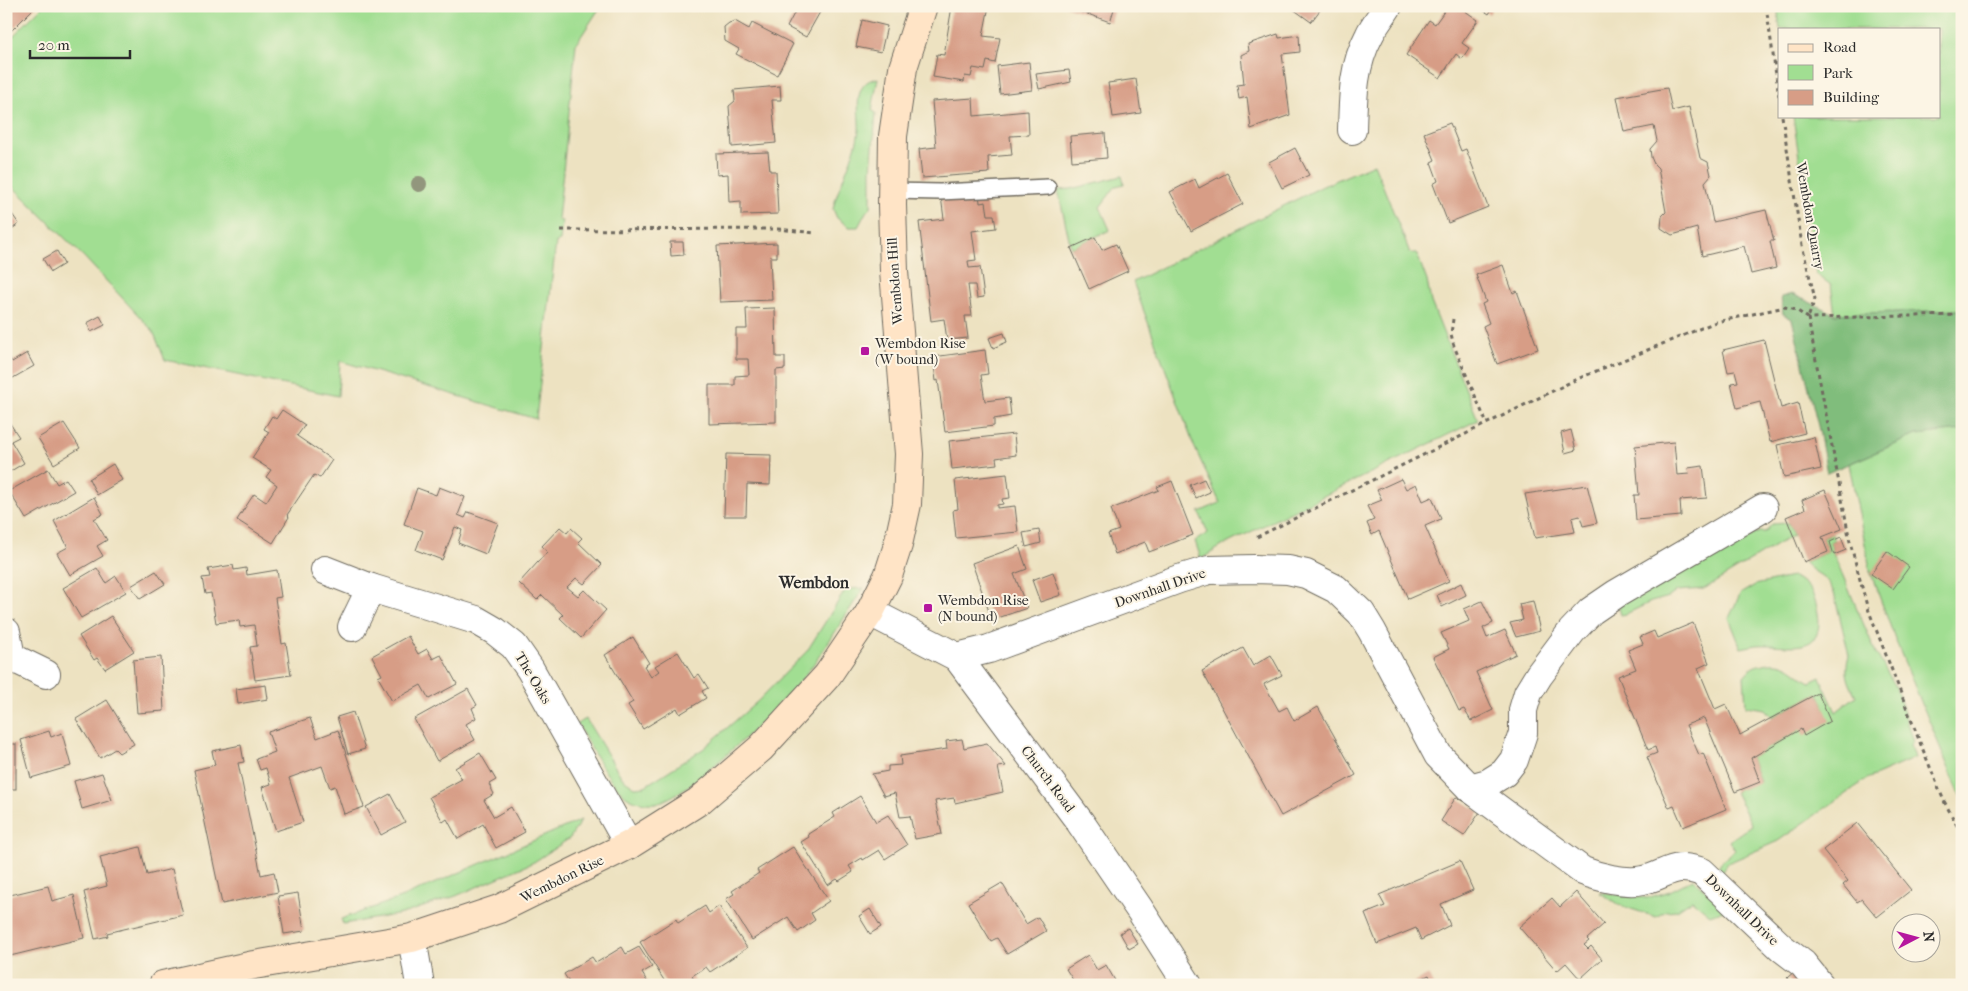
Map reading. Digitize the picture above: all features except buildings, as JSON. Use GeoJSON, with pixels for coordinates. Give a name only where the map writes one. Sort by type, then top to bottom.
{"type":"FeatureCollection","features":[{"type":"Feature","properties":{"kind":"main road","name":"Wembdon Hill"},"geometry":{"type":"LineString","coordinates":[[870,612],[888,576],[898,545],[907,504],[909,454],[894,271],[893,136],[903,68],[923,6]]}},
{"type":"Feature","properties":{"kind":"main road","name":"Wembdon Rise"},"geometry":{"type":"LineString","coordinates":[[163,985],[254,965],[412,938],[499,909],[630,845],[699,801],[761,748],[827,676],[870,612]]}},
{"type":"Feature","properties":{"kind":"street"},"geometry":{"type":"LineString","coordinates":[[1352,130],[1353,86],[1358,62],[1369,36],[1388,6]]}},
{"type":"Feature","properties":{"kind":"street"},"geometry":{"type":"LineString","coordinates":[[1470,788],[1488,783],[1504,773],[1514,760],[1522,733],[1528,693],[1572,631],[1591,611],[1616,594],[1763,508]]}},
{"type":"Feature","properties":{"kind":"street","name":"The Oaks"},"geometry":{"type":"LineString","coordinates":[[325,570],[371,588],[476,620],[495,631],[514,646],[530,669],[630,845]]}},
{"type":"Feature","properties":{"kind":"street","name":"Downhall Drive"},"geometry":{"type":"LineString","coordinates":[[957,657],[989,649],[1179,579],[1209,570],[1288,570],[1306,574],[1336,589],[1361,613],[1438,755],[1470,788],[1583,870],[1597,877],[1643,881],[1671,869],[1692,868],[1702,872],[1782,948],[1803,964],[1820,985]]}},
{"type":"Feature","properties":{"kind":"street"},"geometry":{"type":"LineString","coordinates":[[352,627],[371,588]]}},
{"type":"Feature","properties":{"kind":"street","name":"Church Road"},"geometry":{"type":"LineString","coordinates":[[870,612],[957,657],[1080,822],[1188,985]]}},
{"type":"Feature","properties":{"kind":"street"},"geometry":{"type":"LineString","coordinates":[[8,651],[46,674]]}},
{"type":"Feature","properties":{"kind":"street"},"geometry":{"type":"LineString","coordinates":[[412,938],[420,985]]}},
{"type":"Feature","properties":{"kind":"lane"},"geometry":{"type":"LineString","coordinates":[[892,191],[940,192],[1048,187]]}},
{"type":"Feature","properties":{"kind":"path"},"geometry":{"type":"LineString","coordinates":[[1766,6],[1778,89]]}},
{"type":"Feature","properties":{"kind":"path","name":"Wembdon Quarry"},"geometry":{"type":"LineString","coordinates":[[1782,118],[1802,245],[1815,299],[1808,318]]}},
{"type":"Feature","properties":{"kind":"path"},"geometry":{"type":"LineString","coordinates":[[561,230],[778,229],[816,233]]}},
{"type":"Feature","properties":{"kind":"path"},"geometry":{"type":"LineString","coordinates":[[1254,539],[1577,379],[1716,322],[1785,307],[1796,310],[1808,318],[1962,315]]}},
{"type":"Feature","properties":{"kind":"path"},"geometry":{"type":"LineString","coordinates":[[1808,318],[1850,542],[1867,606],[1920,745],[1944,801],[1962,835]]}},
{"type":"Feature","properties":{"kind":"path"},"geometry":{"type":"LineString","coordinates":[[1453,319],[1450,334],[1487,424]]}},
{"type":"Feature","properties":{"kind":"green space"},"geometry":{"type":"Polygon","coordinates":[[[43,6],[601,6],[576,44],[558,220],[562,221],[560,241],[556,242],[536,419],[340,361],[338,396],[165,360],[153,331],[85,258],[6,180],[6,43],[43,6]]]}},
{"type":"Feature","properties":{"kind":"green space"},"geometry":{"type":"Polygon","coordinates":[[[1780,6],[1962,6],[1962,310],[1835,314],[1831,285],[1816,274],[1793,118],[1940,118],[1940,28],[1780,28],[1778,14],[1780,6]]]}},
{"type":"Feature","properties":{"kind":"green space"},"geometry":{"type":"Polygon","coordinates":[[[878,78],[872,110],[876,113],[871,170],[871,207],[858,227],[849,227],[837,218],[833,209],[857,141],[860,93],[867,82],[878,78]]]}},
{"type":"Feature","properties":{"kind":"green space"},"geometry":{"type":"Polygon","coordinates":[[[1374,164],[1410,253],[1417,254],[1427,281],[1431,302],[1478,420],[1222,546],[1201,559],[1195,541],[1208,533],[1199,512],[1220,503],[1194,446],[1133,282],[1323,186],[1374,164]]]}},
{"type":"Feature","properties":{"kind":"green space"},"geometry":{"type":"Polygon","coordinates":[[[1122,176],[1124,184],[1116,186],[1100,207],[1110,230],[1071,248],[1058,190],[1071,189],[1122,176]]]}},
{"type":"Feature","properties":{"kind":"green space"},"geometry":{"type":"Polygon","coordinates":[[[1792,294],[1835,314],[1962,310],[1962,430],[1916,435],[1827,473],[1819,430],[1792,319],[1783,314],[1781,297],[1792,294]]]}},
{"type":"Feature","properties":{"kind":"green space"},"geometry":{"type":"Polygon","coordinates":[[[1962,430],[1962,800],[1897,644],[1871,574],[1849,464],[1916,435],[1962,430]]]}},
{"type":"Feature","properties":{"kind":"green space"},"geometry":{"type":"Polygon","coordinates":[[[1788,523],[1793,535],[1704,589],[1677,591],[1669,597],[1651,602],[1621,615],[1620,604],[1759,532],[1765,532],[1772,524],[1788,523]]]}},
{"type":"Feature","properties":{"kind":"green space"},"geometry":{"type":"Polygon","coordinates":[[[1832,534],[1834,540],[1830,542],[1834,555],[1876,653],[1896,687],[1913,742],[1911,745],[1915,758],[1867,779],[1778,841],[1728,863],[1720,875],[1716,871],[1721,862],[1735,850],[1729,841],[1752,825],[1735,792],[1760,781],[1751,758],[1801,729],[1829,721],[1818,693],[1772,717],[1765,709],[1746,706],[1744,676],[1755,666],[1778,663],[1789,667],[1810,682],[1820,677],[1836,712],[1856,696],[1848,677],[1849,655],[1834,593],[1827,581],[1804,562],[1828,552],[1822,537],[1832,534]]]}},
{"type":"Feature","properties":{"kind":"green space"},"geometry":{"type":"Polygon","coordinates":[[[1792,577],[1806,585],[1814,597],[1819,624],[1816,635],[1811,642],[1792,646],[1756,645],[1741,648],[1729,618],[1740,594],[1755,585],[1792,577]]]}},
{"type":"Feature","properties":{"kind":"green space"},"geometry":{"type":"Polygon","coordinates":[[[864,588],[802,679],[732,750],[689,785],[670,797],[655,803],[645,803],[629,798],[607,775],[577,724],[586,719],[622,778],[635,787],[645,786],[703,749],[758,701],[807,651],[846,589],[864,588]]]}},
{"type":"Feature","properties":{"kind":"green space"},"geometry":{"type":"Polygon","coordinates":[[[581,820],[570,838],[534,862],[456,896],[402,914],[343,924],[341,919],[403,897],[581,820]]]}},
{"type":"Feature","properties":{"kind":"green space"},"geometry":{"type":"Polygon","coordinates":[[[1693,879],[1726,909],[1710,915],[1692,900],[1677,910],[1666,911],[1656,917],[1619,905],[1599,892],[1647,898],[1670,891],[1693,879]]]}},
{"type":"Feature","properties":{"kind":"place","name":"Wembdon Rise (W bound)"},"geometry":{"type":"Point","coordinates":[865,351]}},
{"type":"Feature","properties":{"kind":"place","name":"Wembdon Rise (N bound)"},"geometry":{"type":"Point","coordinates":[928,608]}},
{"type":"Feature","properties":{"kind":"district","name":"Wembdon"},"geometry":{"type":"Point","coordinates":[814,582]}}]}
